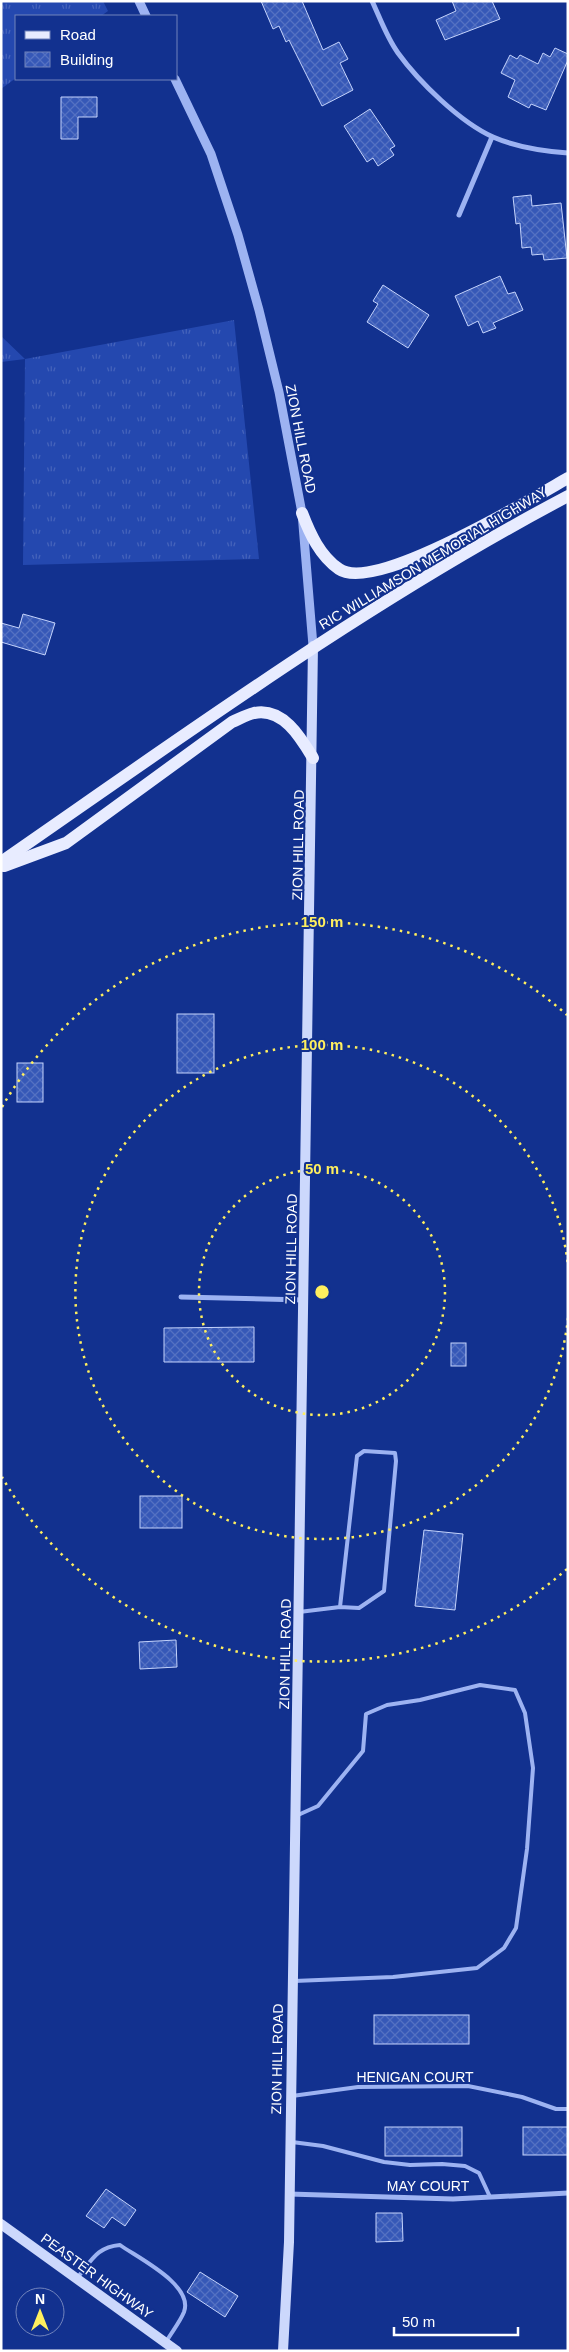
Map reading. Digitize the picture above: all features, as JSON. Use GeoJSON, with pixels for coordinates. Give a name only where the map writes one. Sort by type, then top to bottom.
{"type":"FeatureCollection","features":[{"type":"Feature","properties":{"kind":"main road"},"geometry":{"type":"LineString","coordinates":[[302,513],[312,541],[328,558],[340,570],[360,574],[376,571],[442,548],[568,478]]}},
{"type":"Feature","properties":{"kind":"main road","name":"RIC WILLIAMSON MEMORIAL HIGHWAY"},"geometry":{"type":"LineString","coordinates":[[1,862],[314,646],[530,516],[568,496]]}},
{"type":"Feature","properties":{"kind":"main road","name":"ZION HILL ROAD"},"geometry":{"type":"LineString","coordinates":[[283,2351],[289,2242],[289,2142],[296,1816],[314,646]]}},
{"type":"Feature","properties":{"kind":"main road"},"geometry":{"type":"LineString","coordinates":[[1,866],[66,843],[232,722],[255,712],[272,715],[288,723],[300,736],[313,758]]}},
{"type":"Feature","properties":{"kind":"main road","name":"PEASTER HIGHWAY"},"geometry":{"type":"LineString","coordinates":[[1,2224],[177,2351]]}},
{"type":"Feature","properties":{"kind":"street"},"geometry":{"type":"LineString","coordinates":[[139,1],[146,15]]}},
{"type":"Feature","properties":{"kind":"street"},"geometry":{"type":"LineString","coordinates":[[372,1],[397,52],[422,80],[473,125],[492,137],[522,147],[568,153]]}},
{"type":"Feature","properties":{"kind":"street","name":"ZION HILL ROAD"},"geometry":{"type":"LineString","coordinates":[[175,80],[211,154],[238,236],[279,392],[302,513],[314,646]]}},
{"type":"Feature","properties":{"kind":"street"},"geometry":{"type":"LineString","coordinates":[[459,215],[492,137]]}},
{"type":"Feature","properties":{"kind":"street"},"geometry":{"type":"LineString","coordinates":[[181,1297],[304,1300]]}},
{"type":"Feature","properties":{"kind":"street","name":"MAY COURT"},"geometry":{"type":"LineString","coordinates":[[289,2194],[453,2199],[568,2193]]}},
{"type":"Feature","properties":{"kind":"lane"},"geometry":{"type":"LineString","coordinates":[[299,1612],[340,1607],[359,1608],[384,1591],[396,1461],[395,1453],[364,1451],[357,1456],[340,1607]]}},
{"type":"Feature","properties":{"kind":"lane"},"geometry":{"type":"LineString","coordinates":[[292,1981],[393,1976],[477,1968],[504,1948],[516,1928],[527,1849],[533,1768],[525,1713],[515,1690],[480,1685],[420,1700],[387,1705],[366,1714],[363,1751],[318,1806],[296,1816]]}},
{"type":"Feature","properties":{"kind":"lane","name":"HENIGAN COURT"},"geometry":{"type":"LineString","coordinates":[[290,2096],[358,2087],[468,2086],[522,2097],[556,2109],[568,2109]]}},
{"type":"Feature","properties":{"kind":"lane"},"geometry":{"type":"LineString","coordinates":[[289,2142],[323,2146],[384,2162],[410,2166],[442,2164],[465,2166],[479,2173],[490,2197]]}},
{"type":"Feature","properties":{"kind":"lane"},"geometry":{"type":"LineString","coordinates":[[77,2279],[99,2251],[107,2246],[120,2245],[178,2284],[184,2297],[185,2311],[165,2343]]}},
{"type":"Feature","properties":{"kind":"green space"},"geometry":{"type":"Polygon","coordinates":[[[1,1],[103,1],[108,11],[102,15],[15,15],[15,79],[1,89],[1,1]]]}},
{"type":"Feature","properties":{"kind":"green space"},"geometry":{"type":"Polygon","coordinates":[[[234,320],[259,559],[23,565],[25,359],[234,320]]]}},
{"type":"Feature","properties":{"kind":"green space"},"geometry":{"type":"Polygon","coordinates":[[[1,336],[25,359],[1,362],[1,336]]]}},
{"type":"Feature","properties":{"kind":"building"},"geometry":{"type":"Polygon","coordinates":[[[261,1],[302,1],[323,50],[339,42],[348,59],[340,63],[353,90],[322,106],[289,40],[286,42],[279,26],[273,29],[261,1]]]}},
{"type":"Feature","properties":{"kind":"building"},"geometry":{"type":"Polygon","coordinates":[[[452,1],[492,1],[500,19],[445,40],[436,20],[456,11],[452,1]]]}},
{"type":"Feature","properties":{"kind":"building"},"geometry":{"type":"Polygon","coordinates":[[[555,48],[568,54],[568,60],[546,110],[531,104],[529,108],[508,97],[515,80],[501,73],[510,55],[517,59],[520,55],[538,64],[543,53],[550,57],[555,48]]]}},
{"type":"Feature","properties":{"kind":"building"},"geometry":{"type":"Polygon","coordinates":[[[61,97],[97,97],[97,117],[78,117],[78,139],[61,139],[61,97]]]}},
{"type":"Feature","properties":{"kind":"building"},"geometry":{"type":"Polygon","coordinates":[[[370,109],[395,146],[390,149],[394,155],[378,166],[373,158],[367,162],[344,126],[370,109]]]}},
{"type":"Feature","properties":{"kind":"building"},"geometry":{"type":"Polygon","coordinates":[[[531,195],[532,206],[561,203],[567,258],[544,260],[543,254],[532,255],[531,247],[522,248],[520,223],[516,224],[513,197],[531,195]]]}},
{"type":"Feature","properties":{"kind":"building"},"geometry":{"type":"Polygon","coordinates":[[[500,276],[508,294],[515,292],[523,310],[493,323],[496,328],[483,333],[478,321],[468,326],[455,296],[500,276]]]}},
{"type":"Feature","properties":{"kind":"building"},"geometry":{"type":"Polygon","coordinates":[[[383,285],[429,315],[408,348],[367,322],[378,304],[373,301],[383,285]]]}},
{"type":"Feature","properties":{"kind":"building"},"geometry":{"type":"Polygon","coordinates":[[[23,614],[55,623],[45,655],[1,642],[1,623],[19,628],[23,614]]]}},
{"type":"Feature","properties":{"kind":"building"},"geometry":{"type":"Polygon","coordinates":[[[177,1014],[214,1014],[214,1073],[177,1073],[177,1014]]]}},
{"type":"Feature","properties":{"kind":"building"},"geometry":{"type":"Polygon","coordinates":[[[17,1063],[43,1063],[43,1102],[17,1102],[17,1063]]]}},
{"type":"Feature","properties":{"kind":"building"},"geometry":{"type":"Polygon","coordinates":[[[254,1327],[254,1362],[164,1362],[164,1328],[254,1327]]]}},
{"type":"Feature","properties":{"kind":"building"},"geometry":{"type":"Polygon","coordinates":[[[451,1343],[466,1343],[466,1366],[451,1366],[451,1343]]]}},
{"type":"Feature","properties":{"kind":"building"},"geometry":{"type":"Polygon","coordinates":[[[140,1496],[182,1496],[182,1528],[140,1528],[140,1496]]]}},
{"type":"Feature","properties":{"kind":"building"},"geometry":{"type":"Polygon","coordinates":[[[424,1530],[463,1534],[455,1610],[415,1606],[424,1530]]]}},
{"type":"Feature","properties":{"kind":"building"},"geometry":{"type":"Polygon","coordinates":[[[176,1640],[177,1667],[140,1669],[139,1642],[176,1640]]]}},
{"type":"Feature","properties":{"kind":"building"},"geometry":{"type":"Polygon","coordinates":[[[374,2015],[469,2015],[469,2044],[374,2044],[374,2015]]]}},
{"type":"Feature","properties":{"kind":"building"},"geometry":{"type":"Polygon","coordinates":[[[385,2127],[462,2127],[462,2156],[385,2156],[385,2127]]]}},
{"type":"Feature","properties":{"kind":"building"},"geometry":{"type":"Polygon","coordinates":[[[523,2127],[568,2127],[568,2155],[523,2155],[523,2127]]]}},
{"type":"Feature","properties":{"kind":"building"},"geometry":{"type":"Polygon","coordinates":[[[106,2189],[136,2210],[125,2226],[112,2217],[104,2228],[86,2216],[106,2189]]]}},
{"type":"Feature","properties":{"kind":"building"},"geometry":{"type":"Polygon","coordinates":[[[376,2213],[402,2213],[403,2241],[376,2242],[376,2213]]]}},
{"type":"Feature","properties":{"kind":"building"},"geometry":{"type":"Polygon","coordinates":[[[200,2272],[238,2296],[225,2317],[187,2292],[200,2272]]]}}]}
